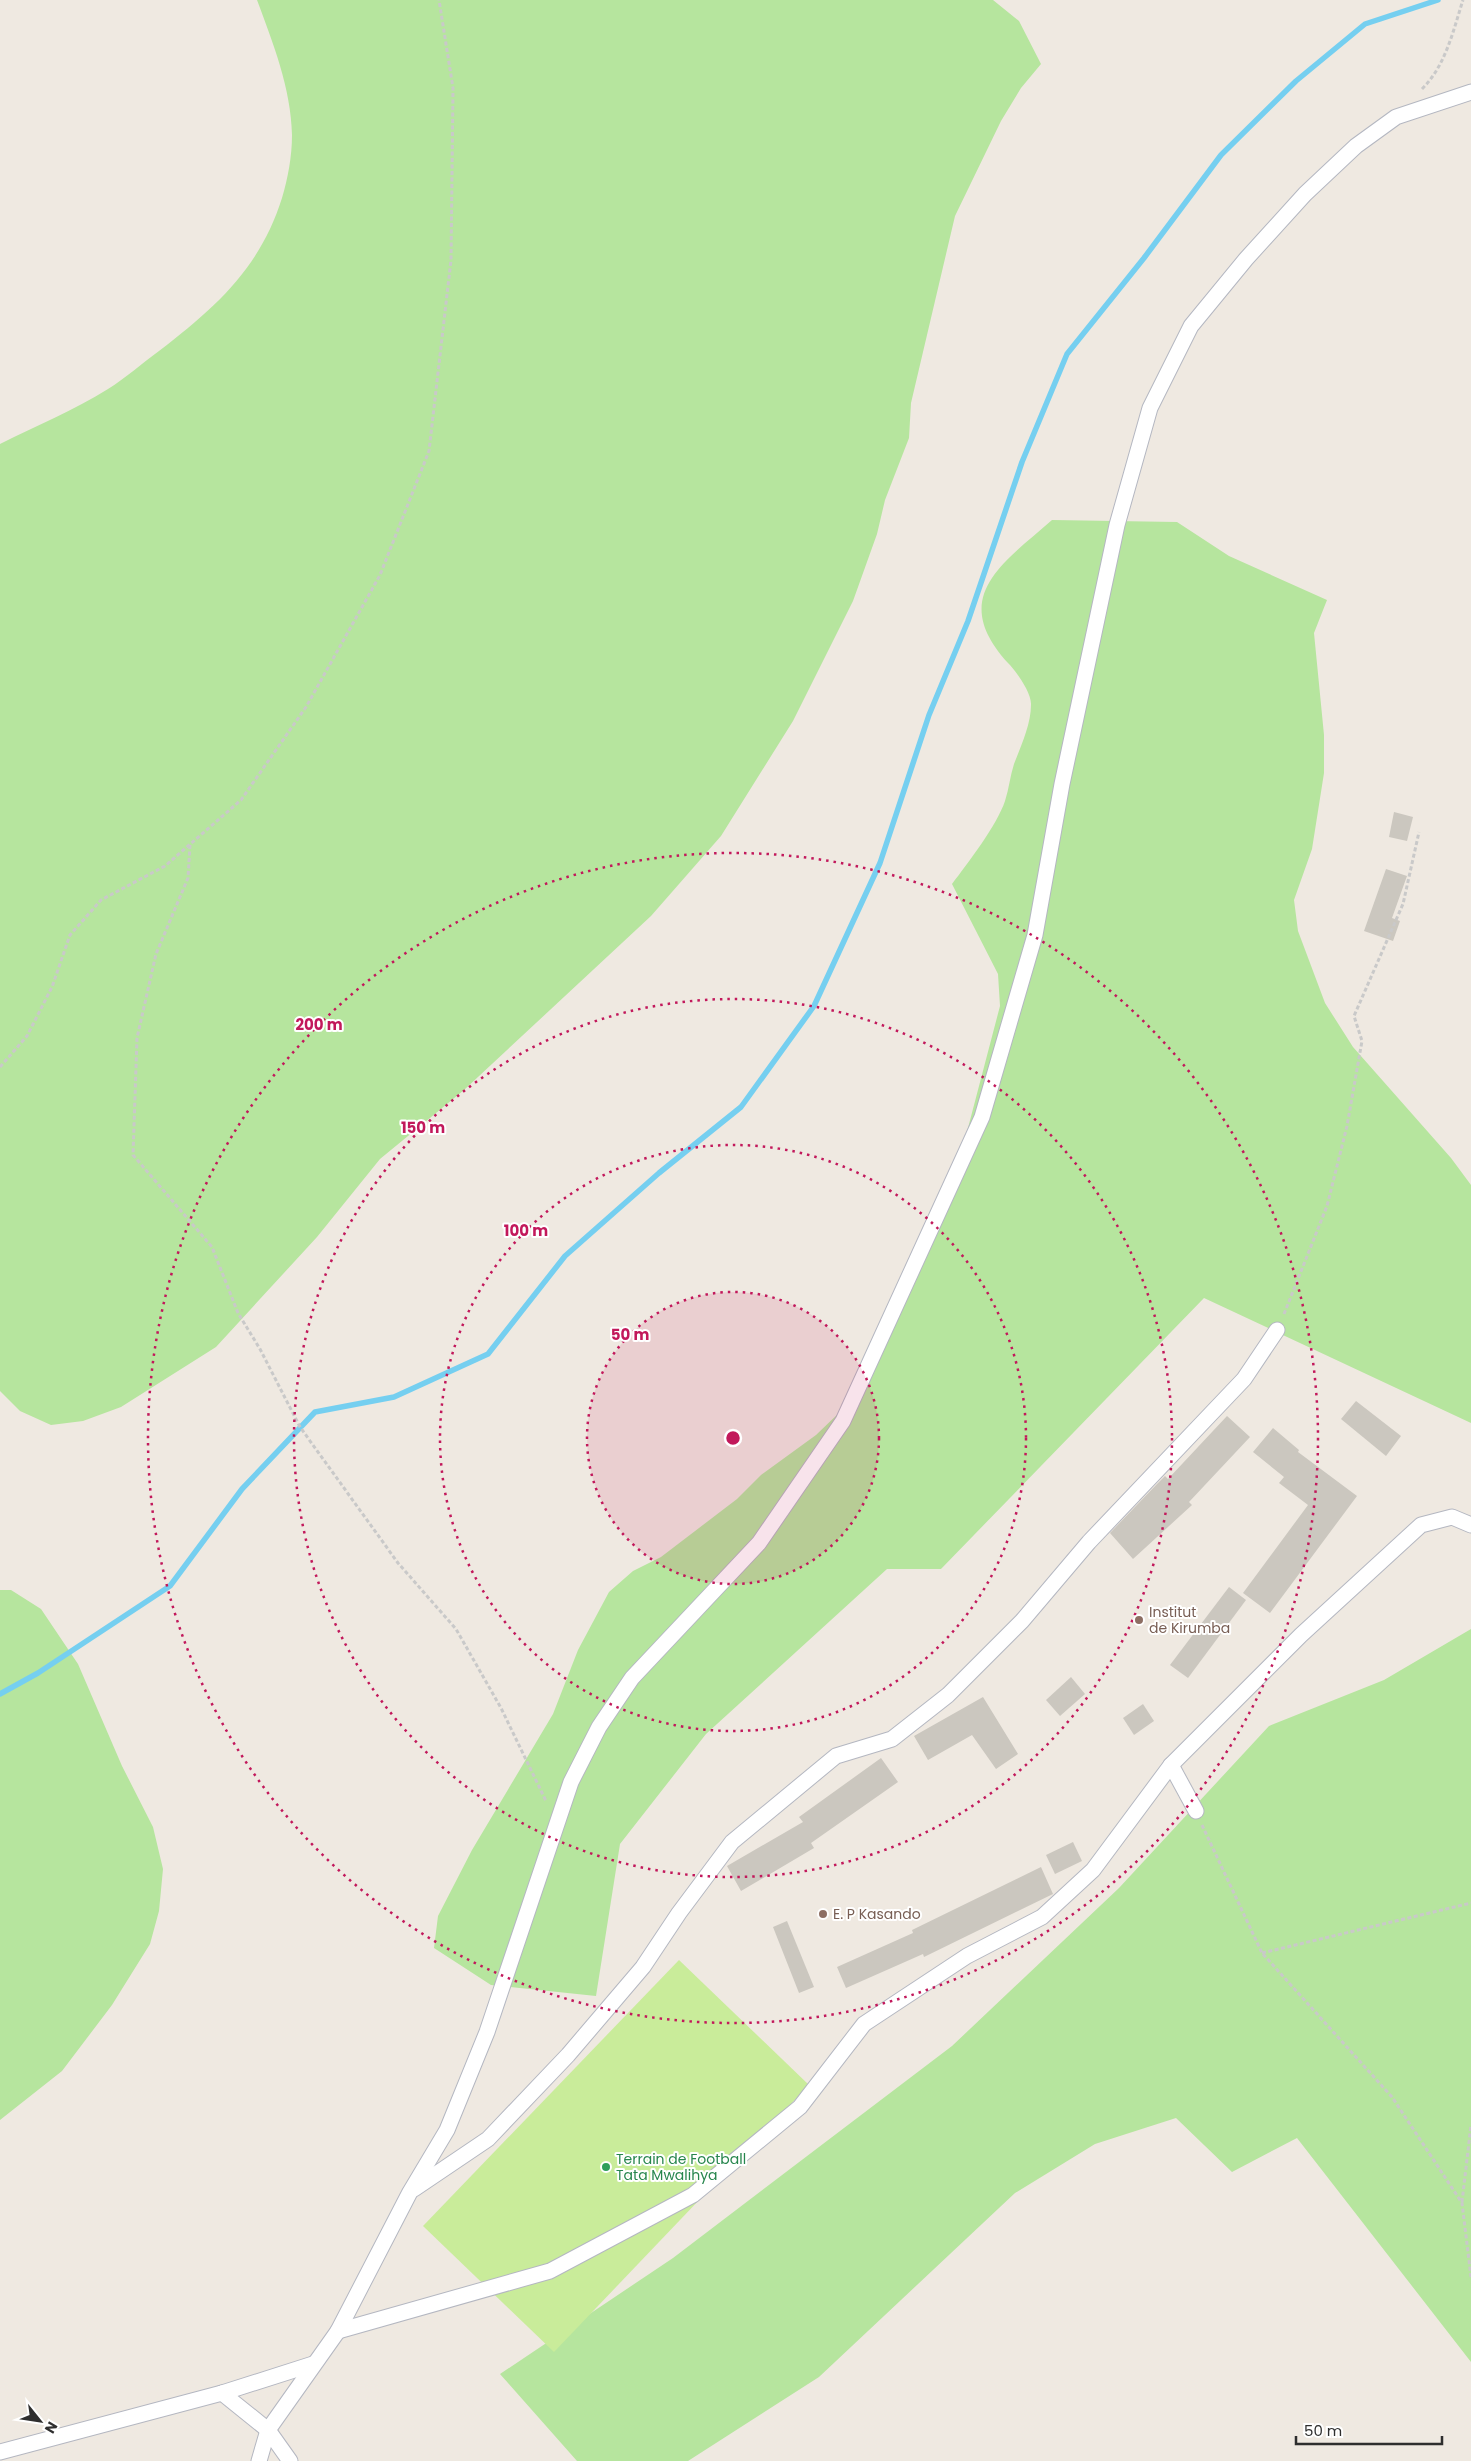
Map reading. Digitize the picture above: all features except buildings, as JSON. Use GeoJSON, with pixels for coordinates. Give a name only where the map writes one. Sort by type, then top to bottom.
{"type":"FeatureCollection","features":[{"type":"Feature","properties":{"kind":"street"},"geometry":{"type":"LineString","coordinates":[[259,2461],[268,2430],[338,2331],[410,2192],[447,2130],[488,2032],[571,1782],[600,1727],[632,1678],[759,1543],[843,1421],[982,1117],[1035,935],[1062,784],[1117,525],[1150,408],[1191,326],[1246,259],[1305,194],[1356,146],[1396,117],[1471,92]]}},
{"type":"Feature","properties":{"kind":"street"},"geometry":{"type":"LineString","coordinates":[[410,2192],[488,2139],[568,2055],[643,1968],[679,1913],[732,1842],[836,1756],[892,1740],[948,1695],[1022,1621],[1089,1542],[1244,1379],[1277,1330]]}},
{"type":"Feature","properties":{"kind":"street"},"geometry":{"type":"LineString","coordinates":[[338,2331],[550,2271],[693,2195],[800,2107],[864,2024],[967,1956],[1042,1917],[1093,1870],[1172,1765],[1301,1635],[1420,1525],[1452,1517],[1471,1525]]}},
{"type":"Feature","properties":{"kind":"street"},"geometry":{"type":"LineString","coordinates":[[1172,1765],[1196,1811]]}},
{"type":"Feature","properties":{"kind":"street"},"geometry":{"type":"LineString","coordinates":[[0,2452],[222,2392],[313,2364]]}},
{"type":"Feature","properties":{"kind":"street"},"geometry":{"type":"LineString","coordinates":[[222,2392],[268,2430],[290,2461]]}},
{"type":"Feature","properties":{"kind":"path"},"geometry":{"type":"LineString","coordinates":[[0,1067],[27,1036],[52,988],[70,936],[100,900],[165,866],[241,800],[306,707],[380,575],[429,451],[451,260],[453,88],[439,0]]}},
{"type":"Feature","properties":{"kind":"path"},"geometry":{"type":"LineString","coordinates":[[1416,96],[1430,82],[1448,50],[1463,0]]}},
{"type":"Feature","properties":{"kind":"path"},"geometry":{"type":"LineString","coordinates":[[1277,1330],[1296,1288],[1327,1206],[1346,1126],[1362,1041],[1354,1016],[1403,904],[1419,832]]}},
{"type":"Feature","properties":{"kind":"path"},"geometry":{"type":"LineString","coordinates":[[190,844],[188,878],[156,954],[137,1038],[133,1156],[212,1246],[238,1313],[260,1349],[300,1427],[398,1563],[456,1628],[500,1708],[557,1824]]}},
{"type":"Feature","properties":{"kind":"path"},"geometry":{"type":"LineString","coordinates":[[1196,1811],[1262,1953],[1392,2097],[1462,2203]]}},
{"type":"Feature","properties":{"kind":"path"},"geometry":{"type":"LineString","coordinates":[[1262,1953],[1471,1903]]}},
{"type":"Feature","properties":{"kind":"path"},"geometry":{"type":"LineString","coordinates":[[1471,2125],[1462,2203],[1471,2277]]}},
{"type":"Feature","properties":{"kind":"green space"},"geometry":{"type":"Polygon","coordinates":[[[257,0],[993,0],[1019,21],[1041,64],[1021,88],[1001,121],[955,216],[911,403],[909,438],[885,500],[877,534],[853,601],[793,721],[721,836],[651,916],[464,1090],[380,1159],[317,1237],[216,1347],[121,1407],[83,1421],[51,1425],[20,1411],[0,1391],[0,444],[82,404],[128,375],[180,335],[217,302],[234,284],[262,245],[273,223],[282,198],[288,175],[292,135],[285,83],[257,0]]]}},
{"type":"Feature","properties":{"kind":"green space"},"geometry":{"type":"Polygon","coordinates":[[[1052,520],[1177,522],[1229,556],[1327,600],[1314,633],[1324,735],[1324,773],[1312,849],[1294,900],[1298,931],[1325,1003],[1353,1047],[1451,1158],[1471,1185],[1471,1423],[1204,1298],[941,1569],[887,1569],[706,1734],[620,1844],[596,1996],[491,1985],[434,1948],[438,1916],[472,1850],[553,1714],[578,1650],[609,1592],[633,1571],[661,1557],[737,1499],[761,1475],[816,1435],[842,1410],[963,1147],[1000,1006],[998,974],[952,884],[982,844],[1001,811],[1031,712],[1031,700],[1023,682],[991,640],[983,619],[982,600],[989,583],[1000,567],[1052,520]]]}},
{"type":"Feature","properties":{"kind":"green space"},"geometry":{"type":"Polygon","coordinates":[[[0,1590],[11,1590],[41,1609],[78,1664],[122,1766],[153,1827],[163,1869],[159,1911],[150,1944],[112,2005],[62,2071],[0,2120],[0,1590]]]}},
{"type":"Feature","properties":{"kind":"green space"},"geometry":{"type":"Polygon","coordinates":[[[1471,1629],[1471,2362],[1297,2138],[1232,2172],[1176,2118],[1095,2144],[1015,2193],[819,2377],[688,2461],[577,2461],[500,2374],[673,2258],[952,2046],[1119,1888],[1269,1726],[1384,1680],[1471,1629]]]}},
{"type":"Feature","properties":{"kind":"green space","name":"Terrain de Football Tata Mwalihya"},"geometry":{"type":"Polygon","coordinates":[[[679,1960],[809,2085],[554,2352],[423,2226],[679,1960]]]}},
{"type":"Feature","properties":{"kind":"waterway"},"geometry":{"type":"LineString","coordinates":[[0,1694],[38,1673],[170,1586],[242,1489],[315,1412],[394,1397],[488,1354],[565,1256],[659,1173],[741,1107],[814,1006],[880,863],[929,715],[968,621],[1022,462],[1067,354],[1144,258],[1221,155],[1296,81],[1365,24],[1438,0]]}},
{"type":"Feature","properties":{"kind":"place","name":"Institut de Kirumba"},"geometry":{"type":"Point","coordinates":[1139,1620]}},
{"type":"Feature","properties":{"kind":"place","name":"E. P Kasando"},"geometry":{"type":"Point","coordinates":[823,1914]}},
{"type":"Feature","properties":{"kind":"place","name":"Terrain de Football Tata Mwalihya"},"geometry":{"type":"Point","coordinates":[606,2167]}}]}
